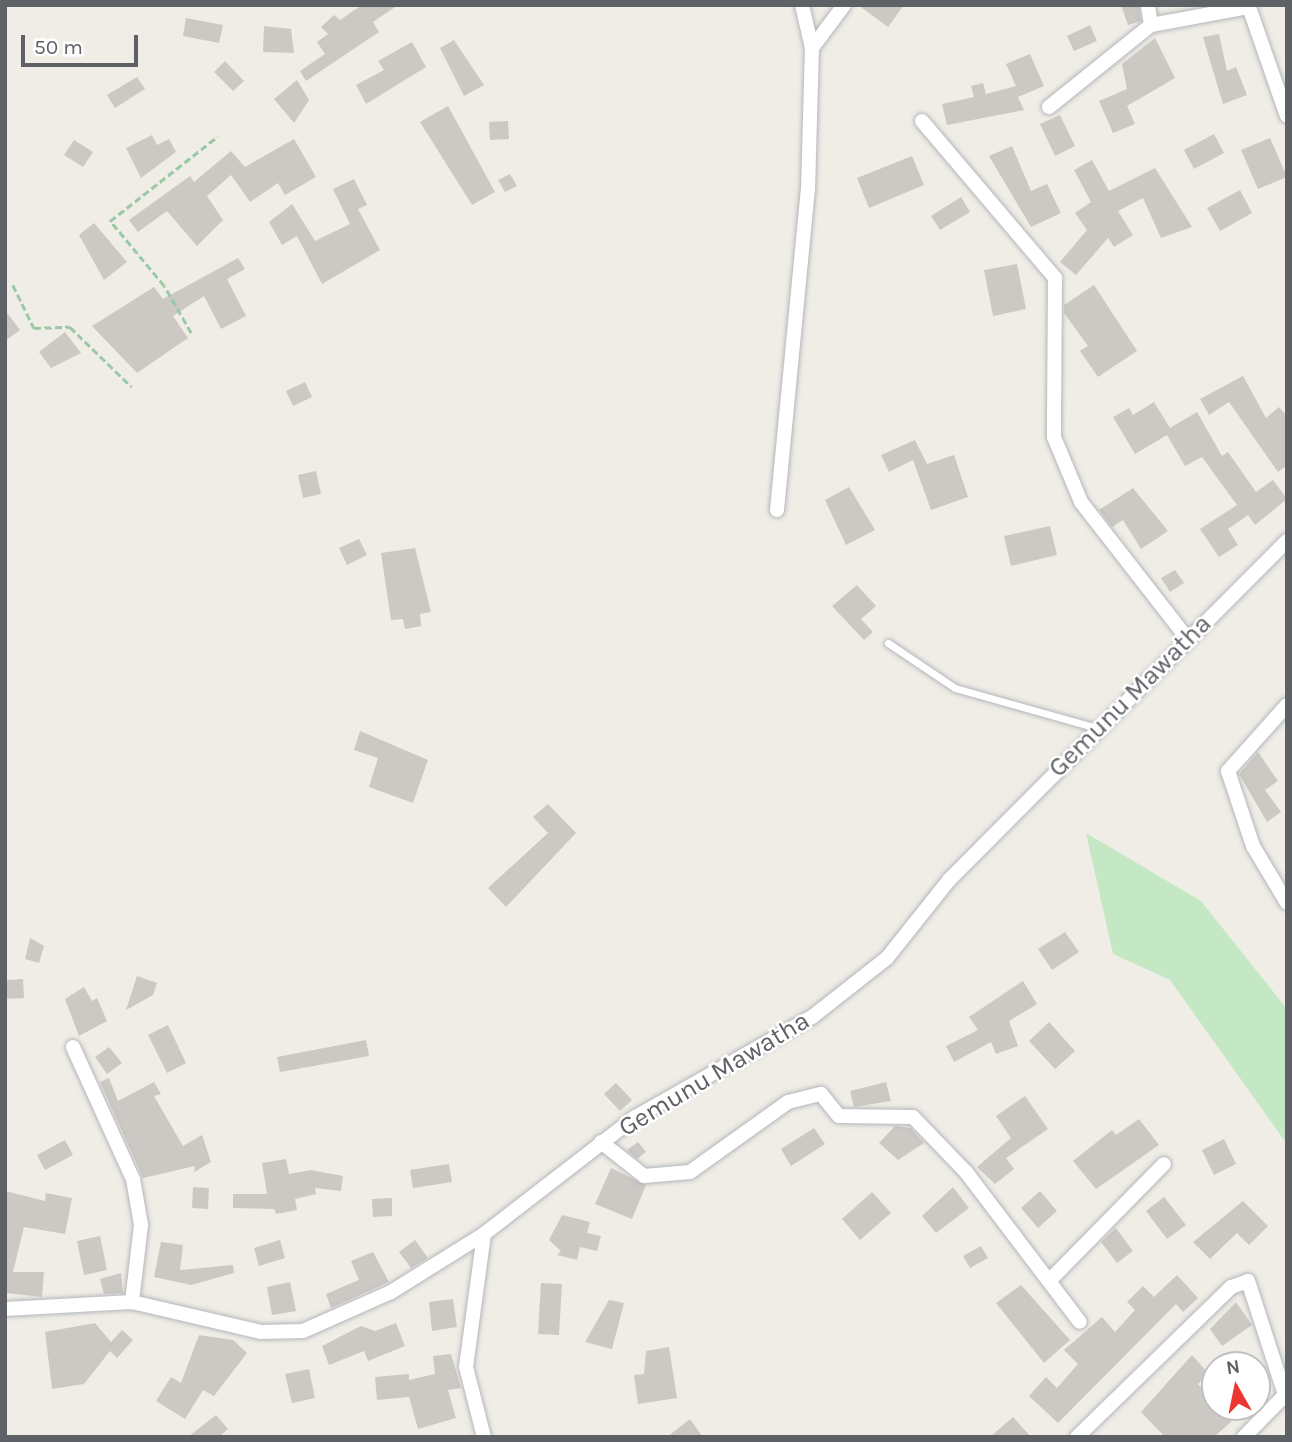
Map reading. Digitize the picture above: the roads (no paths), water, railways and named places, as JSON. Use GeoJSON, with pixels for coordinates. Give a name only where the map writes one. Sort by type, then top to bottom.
{"type":"FeatureCollection","features":[{"type":"Feature","properties":{"kind":"street"},"geometry":{"type":"LineString","coordinates":[[777,510],[808,190],[812,48],[802,5]]}},
{"type":"Feature","properties":{"kind":"street"},"geometry":{"type":"LineString","coordinates":[[812,48],[844,5]]}},
{"type":"Feature","properties":{"kind":"street"},"geometry":{"type":"LineString","coordinates":[[1148,5],[1151,25]]}},
{"type":"Feature","properties":{"kind":"street"},"geometry":{"type":"LineString","coordinates":[[1049,107],[1151,25],[1250,7],[1287,117]]}},
{"type":"Feature","properties":{"kind":"street"},"geometry":{"type":"LineString","coordinates":[[922,121],[1055,278],[1054,437],[1081,502],[1186,637]]}},
{"type":"Feature","properties":{"kind":"street","name":"Gemunu Mawatha"},"geometry":{"type":"LineString","coordinates":[[5,1309],[132,1302],[261,1332],[303,1331],[391,1292],[484,1234],[601,1142],[812,1017],[887,958],[949,880],[1186,637],[1287,541]]}},
{"type":"Feature","properties":{"kind":"street"},"geometry":{"type":"LineString","coordinates":[[1285,711],[1228,771],[1253,846],[1287,904]]}},
{"type":"Feature","properties":{"kind":"street"},"geometry":{"type":"LineString","coordinates":[[73,1048],[134,1179],[141,1225],[132,1302]]}},
{"type":"Feature","properties":{"kind":"street"},"geometry":{"type":"LineString","coordinates":[[601,1142],[643,1176],[690,1172],[788,1102],[821,1094],[839,1116],[913,1116],[1051,1279],[1080,1322]]}},
{"type":"Feature","properties":{"kind":"street"},"geometry":{"type":"LineString","coordinates":[[1051,1279],[1164,1164]]}},
{"type":"Feature","properties":{"kind":"street"},"geometry":{"type":"LineString","coordinates":[[484,1234],[466,1367],[484,1437]]}},
{"type":"Feature","properties":{"kind":"street"},"geometry":{"type":"LineString","coordinates":[[1077,1437],[1231,1287],[1248,1281],[1286,1398],[1244,1437]]}},
{"type":"Feature","properties":{"kind":"lane"},"geometry":{"type":"LineString","coordinates":[[888,643],[955,688],[1097,728]]}}]}
